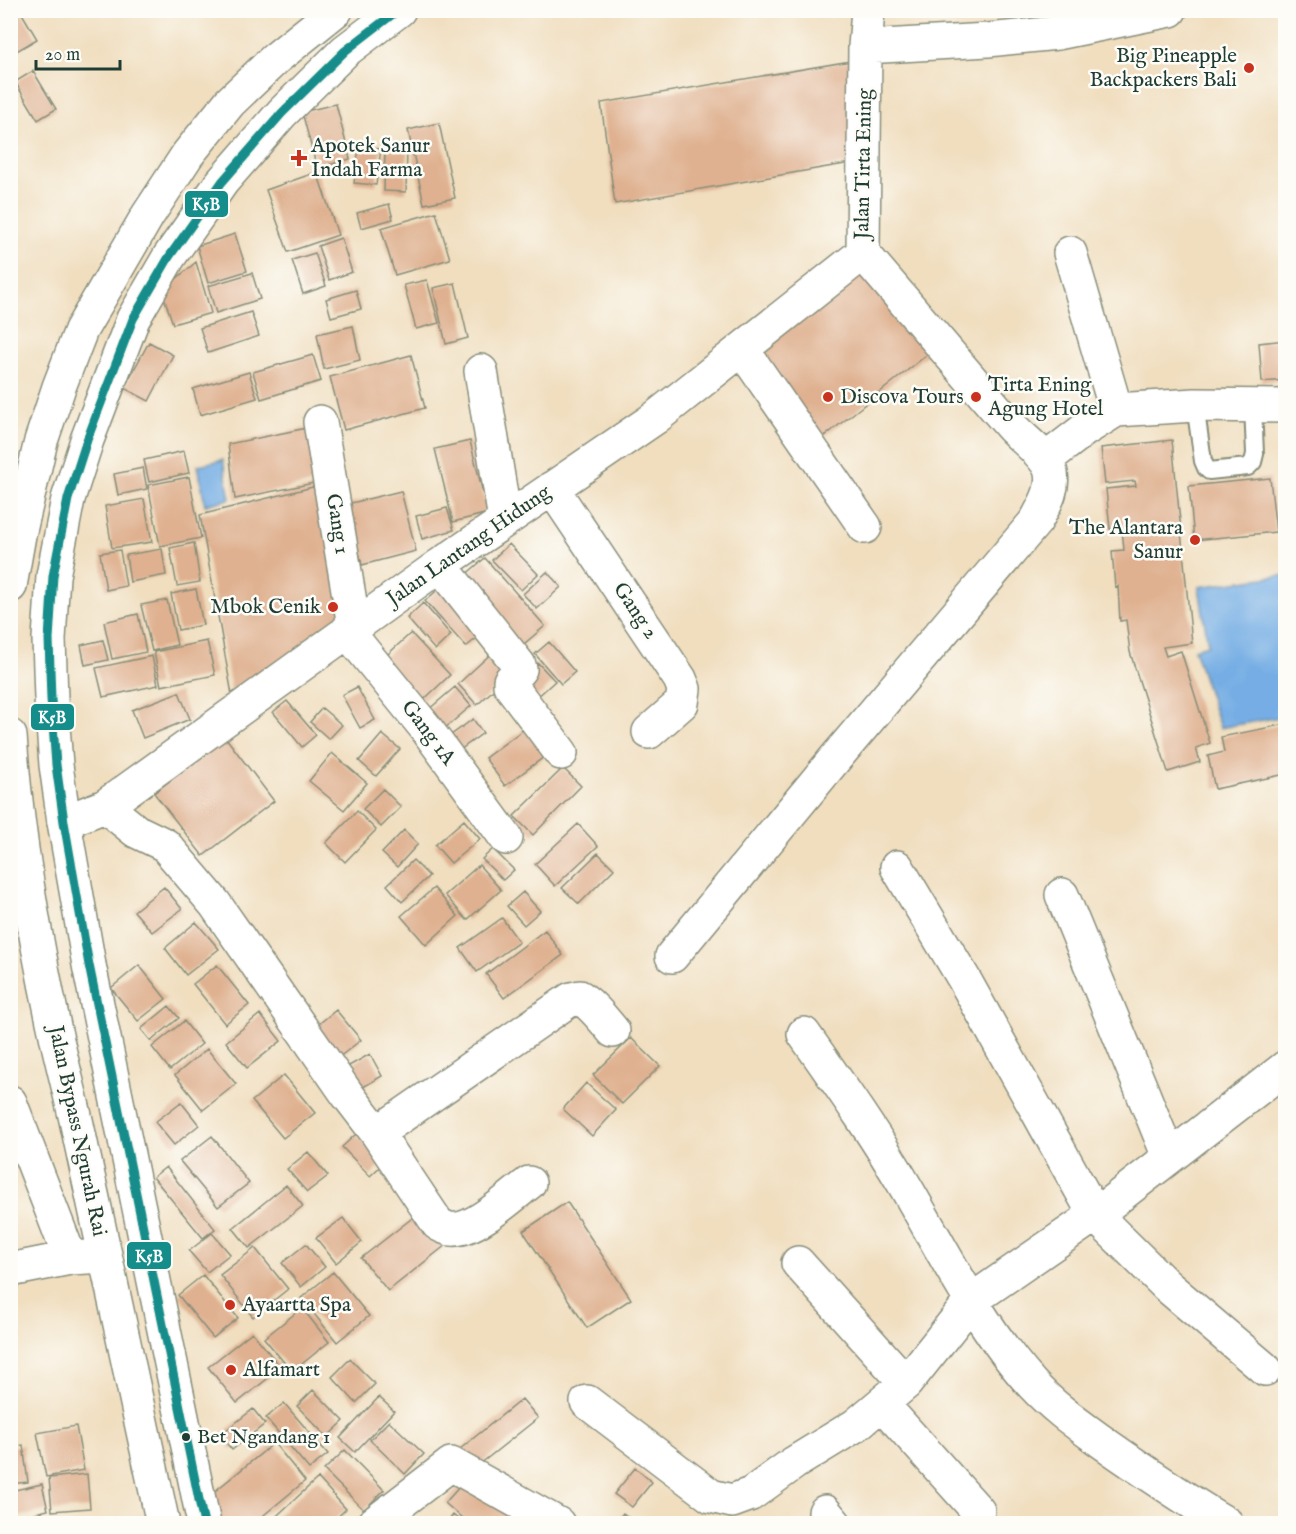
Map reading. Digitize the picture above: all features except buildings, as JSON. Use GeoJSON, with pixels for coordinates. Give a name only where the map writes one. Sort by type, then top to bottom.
{"type":"FeatureCollection","features":[{"type":"Feature","properties":{"kind":"main road"},"geometry":{"type":"LineString","coordinates":[[10,586],[19,535],[41,441],[81,330],[148,215],[189,154],[230,102],[275,59],[336,10]]}},
{"type":"Feature","properties":{"kind":"main road","name":"Jalan Bypass Ngurah Rai"},"geometry":{"type":"LineString","coordinates":[[204,1524],[89,965],[64,822],[56,765],[51,699],[49,639],[53,576],[68,499],[87,440],[133,319],[169,257],[222,182],[282,112],[345,51],[399,10]]}},
{"type":"Feature","properties":{"kind":"main road","name":"Jalan Tirta Ening"},"geometry":{"type":"LineString","coordinates":[[868,10],[865,48],[863,253],[1013,429],[1045,459]]}},
{"type":"Feature","properties":{"kind":"main road"},"geometry":{"type":"LineString","coordinates":[[865,48],[1057,33],[1170,10]]}},
{"type":"Feature","properties":{"kind":"main road","name":"Jalan Lantang Hidung"},"geometry":{"type":"LineString","coordinates":[[64,822],[105,806],[440,565],[655,418],[863,253]]}},
{"type":"Feature","properties":{"kind":"main road"},"geometry":{"type":"LineString","coordinates":[[1070,253],[1116,410]]}},
{"type":"Feature","properties":{"kind":"main road"},"geometry":{"type":"LineString","coordinates":[[742,349],[865,527]]}},
{"type":"Feature","properties":{"kind":"main road"},"geometry":{"type":"LineString","coordinates":[[481,371],[505,520]]}},
{"type":"Feature","properties":{"kind":"main road"},"geometry":{"type":"LineString","coordinates":[[672,956],[1036,521],[1048,498],[1051,483],[1051,472],[1045,459],[1116,410],[1195,405],[1286,406]]}},
{"type":"Feature","properties":{"kind":"main road","name":"Gang 1"},"geometry":{"type":"LineString","coordinates":[[320,422],[351,629]]}},
{"type":"Feature","properties":{"kind":"main road","name":"Gang 2"},"geometry":{"type":"LineString","coordinates":[[552,488],[680,679],[684,689],[682,703],[650,732]]}},
{"type":"Feature","properties":{"kind":"main road"},"geometry":{"type":"LineString","coordinates":[[440,565],[519,665],[520,669],[510,681],[510,685],[561,753]]}},
{"type":"Feature","properties":{"kind":"main road","name":"Gang 1A"},"geometry":{"type":"LineString","coordinates":[[351,629],[506,838]]}},
{"type":"Feature","properties":{"kind":"main road","name":"Jalan Bypass Ngurah Rai"},"geometry":{"type":"LineString","coordinates":[[10,735],[16,851],[27,883],[46,986],[163,1524]]}},
{"type":"Feature","properties":{"kind":"main road"},"geometry":{"type":"LineString","coordinates":[[105,806],[136,831],[165,845],[215,904],[347,1094],[377,1133],[438,1224],[450,1230],[461,1229],[476,1223],[530,1183]]}},
{"type":"Feature","properties":{"kind":"main road"},"geometry":{"type":"LineString","coordinates":[[897,867],[964,980],[1095,1215],[1167,1286],[1265,1369]]}},
{"type":"Feature","properties":{"kind":"main road"},"geometry":{"type":"LineString","coordinates":[[1062,895],[1169,1157]]}},
{"type":"Feature","properties":{"kind":"main road"},"geometry":{"type":"LineString","coordinates":[[377,1133],[571,999],[580,997],[584,999],[613,1031]]}},
{"type":"Feature","properties":{"kind":"main road"},"geometry":{"type":"LineString","coordinates":[[804,1034],[854,1105],[1006,1354],[1032,1385],[1056,1409],[1131,1462],[1227,1524]]}},
{"type":"Feature","properties":{"kind":"main road"},"geometry":{"type":"LineString","coordinates":[[587,1402],[711,1496],[732,1501],[751,1494],[794,1463],[856,1425],[906,1383],[972,1300],[1095,1215],[1286,1067]]}},
{"type":"Feature","properties":{"kind":"main road"},"geometry":{"type":"LineString","coordinates":[[10,1102],[70,1258]]}},
{"type":"Feature","properties":{"kind":"main road"},"geometry":{"type":"LineString","coordinates":[[10,1270],[70,1258],[105,1256]]}},
{"type":"Feature","properties":{"kind":"main road"},"geometry":{"type":"LineString","coordinates":[[798,1263],[906,1383]]}},
{"type":"Feature","properties":{"kind":"main road"},"geometry":{"type":"LineString","coordinates":[[882,1404],[978,1511]]}},
{"type":"Feature","properties":{"kind":"main road"},"geometry":{"type":"LineString","coordinates":[[373,1524],[452,1464],[558,1524]]}},
{"type":"Feature","properties":{"kind":"lane"},"geometry":{"type":"LineString","coordinates":[[1195,405],[1203,461],[1209,471],[1248,467],[1253,462],[1256,454],[1253,405]]}},
{"type":"Feature","properties":{"kind":"water"},"geometry":{"type":"Polygon","coordinates":[[[223,460],[230,499],[205,505],[198,465],[223,460]]]}},
{"type":"Feature","properties":{"kind":"water"},"geometry":{"type":"Polygon","coordinates":[[[1285,575],[1285,716],[1220,728],[1194,649],[1208,645],[1199,587],[1285,575]]]}},
{"type":"Feature","properties":{"kind":"transit line","name":"K5B"},"geometry":{"type":"LineString","coordinates":[[204,1524],[89,965],[64,822],[56,765],[51,699],[49,639],[53,576],[68,499],[87,440],[133,319],[169,257],[222,182],[282,113],[345,51],[398,10]]}},
{"type":"Feature","properties":{"kind":"place","name":"Big Pineapple Backpackers Bali"},"geometry":{"type":"Point","coordinates":[1249,68]}},
{"type":"Feature","properties":{"kind":"place","name":"Apotek Sanur Indah Farma"},"geometry":{"type":"Point","coordinates":[299,158]}},
{"type":"Feature","properties":{"kind":"place","name":"Discova Tours"},"geometry":{"type":"Point","coordinates":[828,397]}},
{"type":"Feature","properties":{"kind":"place","name":"Tirta Ening Agung Hotel"},"geometry":{"type":"Point","coordinates":[976,397]}},
{"type":"Feature","properties":{"kind":"place","name":"The Alantara Sanur"},"geometry":{"type":"Point","coordinates":[1195,540]}},
{"type":"Feature","properties":{"kind":"place","name":"Mbok Cenik"},"geometry":{"type":"Point","coordinates":[333,607]}},
{"type":"Feature","properties":{"kind":"place","name":"Ayaartta Spa"},"geometry":{"type":"Point","coordinates":[230,1305]}},
{"type":"Feature","properties":{"kind":"place","name":"Alfamart"},"geometry":{"type":"Point","coordinates":[231,1370]}},
{"type":"Feature","properties":{"kind":"place","name":"Bet Ngandang 1"},"geometry":{"type":"Point","coordinates":[186,1437]}}]}
